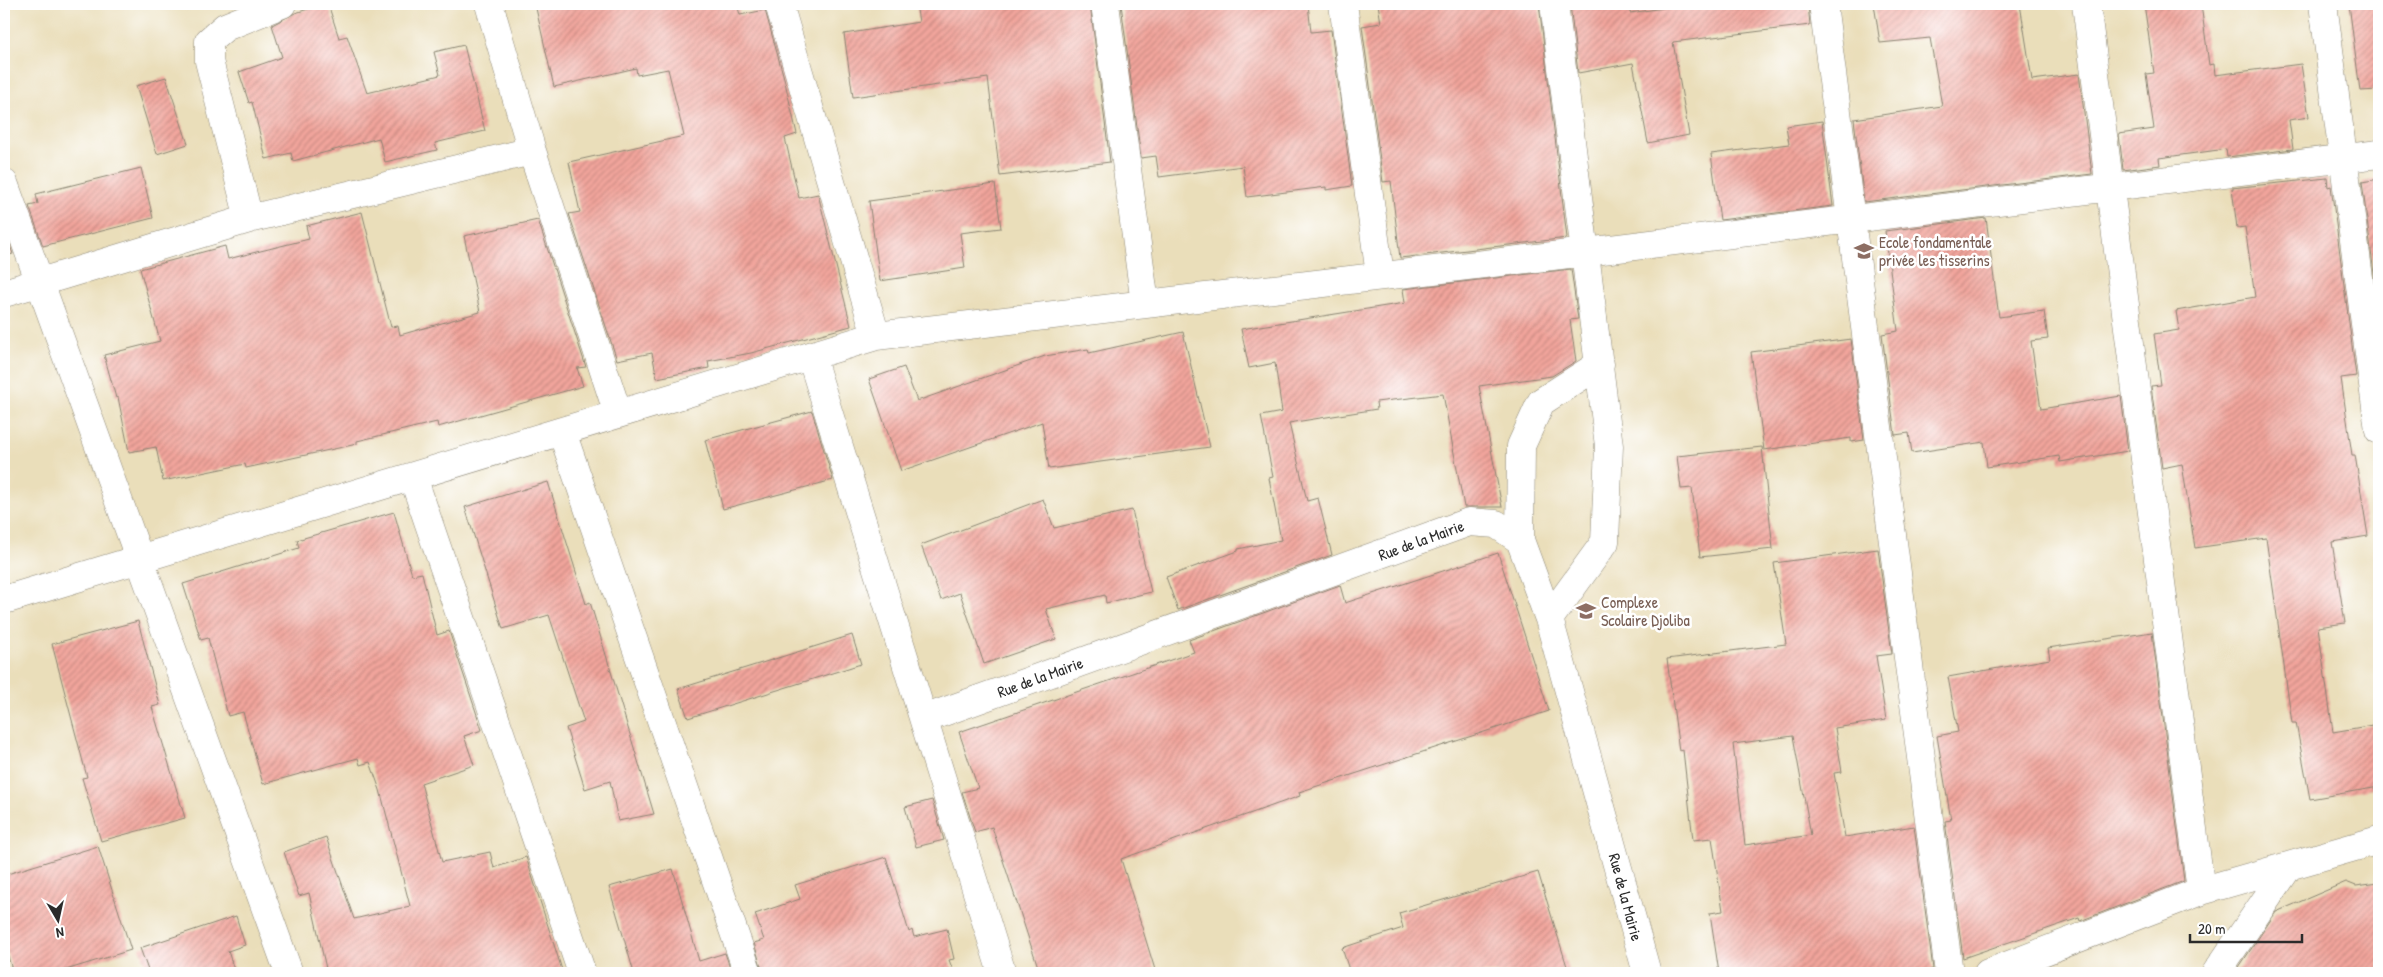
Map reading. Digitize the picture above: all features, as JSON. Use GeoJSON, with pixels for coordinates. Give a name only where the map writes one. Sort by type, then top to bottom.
{"type":"FeatureCollection","features":[{"type":"Feature","properties":{"kind":"street"},"geometry":{"type":"LineString","coordinates":[[248,220],[209,62],[209,40],[226,27],[282,4]]}},
{"type":"Feature","properties":{"kind":"street"},"geometry":{"type":"LineString","coordinates":[[489,4],[532,150],[618,414]]}},
{"type":"Feature","properties":{"kind":"street"},"geometry":{"type":"LineString","coordinates":[[779,4],[876,336]]}},
{"type":"Feature","properties":{"kind":"street"},"geometry":{"type":"LineString","coordinates":[[1105,4],[1145,304]]}},
{"type":"Feature","properties":{"kind":"street"},"geometry":{"type":"LineString","coordinates":[[1342,4],[1380,275]]}},
{"type":"Feature","properties":{"kind":"street"},"geometry":{"type":"LineString","coordinates":[[1549,619],[1605,542],[1609,446],[1554,4]]}},
{"type":"Feature","properties":{"kind":"street"},"geometry":{"type":"LineString","coordinates":[[1823,4],[1949,973]]}},
{"type":"Feature","properties":{"kind":"street"},"geometry":{"type":"LineString","coordinates":[[2086,4],[2201,891]]}},
{"type":"Feature","properties":{"kind":"street"},"geometry":{"type":"LineString","coordinates":[[2323,4],[2379,430]]}},
{"type":"Feature","properties":{"kind":"street"},"geometry":{"type":"LineString","coordinates":[[4,293],[248,220],[532,150]]}},
{"type":"Feature","properties":{"kind":"street"},"geometry":{"type":"LineString","coordinates":[[4,600],[876,336],[1586,252],[2379,154]]}},
{"type":"Feature","properties":{"kind":"street"},"geometry":{"type":"LineString","coordinates":[[4,183],[289,973]]}},
{"type":"Feature","properties":{"kind":"street"},"geometry":{"type":"LineString","coordinates":[[811,356],[1002,973]]}},
{"type":"Feature","properties":{"kind":"street"},"geometry":{"type":"LineString","coordinates":[[1520,540],[1521,446],[1541,402],[1600,364]]}},
{"type":"Feature","properties":{"kind":"street"},"geometry":{"type":"LineString","coordinates":[[562,432],[748,973]]}},
{"type":"Feature","properties":{"kind":"street"},"geometry":{"type":"LineString","coordinates":[[413,477],[582,973]]}},
{"type":"Feature","properties":{"kind":"street","name":"Rue de la Mairie"},"geometry":{"type":"LineString","coordinates":[[924,719],[1469,522],[1496,524],[1520,540],[1549,619],[1647,973]]}},
{"type":"Feature","properties":{"kind":"street"},"geometry":{"type":"LineString","coordinates":[[1988,973],[2201,891],[2379,840]]}},
{"type":"Feature","properties":{"kind":"street"},"geometry":{"type":"LineString","coordinates":[[2216,973],[2289,866]]}},
{"type":"Feature","properties":{"kind":"building"},"geometry":{"type":"Polygon","coordinates":[[[328,4],[339,38],[347,36],[367,93],[440,75],[434,52],[464,45],[485,131],[435,143],[437,150],[385,162],[379,138],[293,161],[291,153],[266,159],[252,102],[249,103],[239,72],[282,57],[272,25],[295,13],[328,4]]]}},
{"type":"Feature","properties":{"kind":"building"},"geometry":{"type":"Polygon","coordinates":[[[535,4],[737,4],[740,15],[765,10],[797,134],[785,138],[799,198],[818,194],[851,326],[751,353],[708,361],[709,368],[657,378],[652,353],[617,360],[569,214],[580,212],[569,162],[684,136],[668,69],[637,75],[636,68],[554,87],[535,4]]]}},
{"type":"Feature","properties":{"kind":"building"},"geometry":{"type":"Polygon","coordinates":[[[916,4],[1090,4],[1110,162],[1000,176],[988,78],[853,97],[844,34],[919,22],[916,4]]]}},
{"type":"Feature","properties":{"kind":"building"},"geometry":{"type":"Polygon","coordinates":[[[1121,4],[1308,4],[1311,32],[1331,30],[1352,186],[1326,190],[1326,187],[1247,197],[1243,166],[1159,177],[1156,156],[1141,158],[1121,4]]]}},
{"type":"Feature","properties":{"kind":"building"},"geometry":{"type":"Polygon","coordinates":[[[1378,4],[1539,4],[1567,238],[1400,258],[1391,181],[1383,182],[1362,26],[1381,23],[1378,4]]]}},
{"type":"Feature","properties":{"kind":"building"},"geometry":{"type":"Polygon","coordinates":[[[1570,4],[1629,4],[1630,13],[1690,4],[1808,4],[1810,25],[1673,42],[1689,135],[1648,143],[1633,63],[1578,73],[1570,4]]]}},
{"type":"Feature","properties":{"kind":"building"},"geometry":{"type":"Polygon","coordinates":[[[1874,4],[2020,4],[2032,80],[2079,74],[2092,174],[1864,202],[1854,119],[1942,106],[1930,38],[1880,43],[1874,4]]]}},
{"type":"Feature","properties":{"kind":"building"},"geometry":{"type":"Polygon","coordinates":[[[2144,4],[2201,4],[2209,65],[2214,64],[2215,75],[2301,64],[2309,117],[2289,120],[2293,149],[2227,157],[2226,149],[2159,158],[2160,165],[2123,170],[2119,134],[2154,129],[2146,74],[2154,73],[2144,4]]]}},
{"type":"Feature","properties":{"kind":"building"},"geometry":{"type":"Polygon","coordinates":[[[2349,4],[2379,4],[2379,90],[2360,91],[2349,4]]]}},
{"type":"Feature","properties":{"kind":"building"},"geometry":{"type":"Polygon","coordinates":[[[166,77],[188,144],[157,154],[136,86],[166,77]]]}},
{"type":"Feature","properties":{"kind":"building"},"geometry":{"type":"Polygon","coordinates":[[[1822,121],[1833,206],[1720,220],[1711,154],[1789,144],[1786,126],[1822,121]]]}},
{"type":"Feature","properties":{"kind":"building"},"geometry":{"type":"Polygon","coordinates":[[[141,168],[153,218],[43,246],[29,206],[38,204],[36,194],[141,168]]]}},
{"type":"Feature","properties":{"kind":"building"},"geometry":{"type":"Polygon","coordinates":[[[2327,178],[2328,187],[2331,186],[2356,376],[2341,378],[2352,455],[2355,455],[2368,536],[2332,542],[2345,623],[2318,627],[2333,732],[2379,724],[2379,787],[2310,799],[2296,723],[2292,723],[2266,538],[2195,548],[2182,464],[2162,468],[2151,386],[2161,385],[2154,334],[2179,330],[2176,311],[2255,297],[2245,227],[2237,228],[2232,188],[2327,178]]]}},
{"type":"Feature","properties":{"kind":"building"},"geometry":{"type":"Polygon","coordinates":[[[2379,179],[2379,312],[2362,182],[2379,179]]]}},
{"type":"Feature","properties":{"kind":"building"},"geometry":{"type":"Polygon","coordinates":[[[995,184],[1001,228],[960,233],[965,268],[880,281],[869,201],[995,184]]]}},
{"type":"Feature","properties":{"kind":"building"},"geometry":{"type":"Polygon","coordinates":[[[362,212],[391,327],[398,326],[400,335],[480,312],[464,236],[538,220],[586,367],[577,368],[583,386],[438,427],[437,422],[357,441],[357,444],[246,468],[245,464],[163,481],[156,447],[129,452],[118,397],[116,398],[104,355],[160,341],[140,269],[225,246],[228,259],[309,239],[306,226],[362,212]]]}},
{"type":"Feature","properties":{"kind":"building"},"geometry":{"type":"Polygon","coordinates":[[[1986,218],[1999,317],[2044,311],[2048,339],[2031,341],[2041,409],[2121,396],[2128,451],[2060,462],[2059,456],[1987,467],[1984,442],[1912,453],[1909,433],[1895,435],[1882,334],[1898,331],[1885,231],[1986,218]]]}},
{"type":"Feature","properties":{"kind":"building"},"geometry":{"type":"Polygon","coordinates":[[[4,228],[13,254],[4,256],[4,228]]]}},
{"type":"Feature","properties":{"kind":"building"},"geometry":{"type":"Polygon","coordinates":[[[1571,269],[1578,319],[1570,320],[1576,361],[1552,376],[1479,386],[1502,507],[1464,507],[1443,394],[1376,402],[1377,409],[1289,423],[1307,501],[1318,498],[1332,555],[1178,610],[1166,577],[1238,551],[1238,549],[1281,540],[1269,478],[1273,477],[1261,416],[1282,412],[1275,363],[1249,368],[1241,329],[1405,303],[1403,289],[1571,269]]]}},
{"type":"Feature","properties":{"kind":"building"},"geometry":{"type":"Polygon","coordinates":[[[1183,332],[1210,447],[1049,469],[1042,422],[901,471],[869,379],[904,367],[917,401],[1045,356],[1088,349],[1089,353],[1183,332]]]}},
{"type":"Feature","properties":{"kind":"building"},"geometry":{"type":"Polygon","coordinates":[[[1851,339],[1864,440],[1851,442],[1851,438],[1764,450],[1751,352],[1851,339]]]}},
{"type":"Feature","properties":{"kind":"building"},"geometry":{"type":"Polygon","coordinates":[[[812,411],[833,480],[723,509],[705,440],[812,411]]]}},
{"type":"Feature","properties":{"kind":"building"},"geometry":{"type":"Polygon","coordinates":[[[1762,447],[1773,549],[1700,557],[1692,488],[1681,489],[1677,456],[1762,447]]]}},
{"type":"Feature","properties":{"kind":"building"},"geometry":{"type":"Polygon","coordinates":[[[548,482],[586,604],[590,602],[654,814],[618,821],[610,781],[585,789],[566,728],[584,722],[549,615],[503,629],[465,507],[548,482]]]}},
{"type":"Feature","properties":{"kind":"building"},"geometry":{"type":"Polygon","coordinates":[[[1043,499],[1054,528],[1132,510],[1151,592],[1106,603],[1105,595],[1046,609],[1056,639],[984,664],[960,593],[941,600],[921,545],[1043,499]]]}},
{"type":"Feature","properties":{"kind":"building"},"geometry":{"type":"Polygon","coordinates":[[[394,512],[412,575],[422,573],[437,635],[449,631],[482,730],[464,736],[474,765],[421,783],[442,862],[490,852],[494,868],[526,857],[563,973],[327,973],[309,893],[299,896],[284,852],[326,837],[354,919],[410,906],[380,790],[370,762],[360,765],[358,758],[263,784],[243,712],[228,716],[208,638],[201,640],[183,584],[299,548],[297,540],[394,512]]]}},
{"type":"Feature","properties":{"kind":"building"},"geometry":{"type":"Polygon","coordinates":[[[1878,549],[1892,654],[1876,656],[1886,720],[1835,728],[1842,772],[1834,773],[1845,837],[1914,826],[1933,969],[1920,973],[1719,973],[1710,913],[1723,911],[1712,838],[1693,840],[1683,750],[1679,751],[1667,659],[1786,644],[1774,563],[1878,549]],[[1793,736],[1733,744],[1745,845],[1811,835],[1793,736]]]}},
{"type":"Feature","properties":{"kind":"building"},"geometry":{"type":"Polygon","coordinates":[[[1498,553],[1549,711],[1299,792],[1300,796],[1121,859],[1156,973],[1040,973],[992,827],[975,832],[962,792],[978,788],[959,732],[1194,652],[1189,640],[1340,585],[1345,603],[1498,553]]]}},
{"type":"Feature","properties":{"kind":"building"},"geometry":{"type":"Polygon","coordinates":[[[138,621],[160,705],[152,707],[185,818],[101,841],[82,778],[87,777],[52,644],[138,621]]]}},
{"type":"Feature","properties":{"kind":"building"},"geometry":{"type":"Polygon","coordinates":[[[2152,632],[2184,881],[2080,921],[2079,918],[1963,958],[1945,821],[1951,820],[1937,736],[1958,732],[1948,677],[2050,659],[2048,648],[2152,632]]]}},
{"type":"Feature","properties":{"kind":"building"},"geometry":{"type":"Polygon","coordinates":[[[852,635],[861,664],[688,718],[678,689],[852,635]]]}},
{"type":"Feature","properties":{"kind":"building"},"geometry":{"type":"Polygon","coordinates":[[[932,800],[944,840],[916,847],[905,807],[932,800]]]}},
{"type":"Feature","properties":{"kind":"building"},"geometry":{"type":"Polygon","coordinates":[[[98,846],[131,950],[56,973],[13,973],[4,943],[4,875],[98,846]]]}},
{"type":"Feature","properties":{"kind":"building"},"geometry":{"type":"Polygon","coordinates":[[[886,857],[909,932],[912,930],[914,937],[947,929],[954,959],[949,960],[954,973],[763,973],[754,943],[764,940],[755,914],[800,899],[795,885],[886,857]]]}},
{"type":"Feature","properties":{"kind":"building"},"geometry":{"type":"Polygon","coordinates":[[[673,869],[699,961],[725,953],[732,973],[634,973],[609,887],[673,869]]]}},
{"type":"Feature","properties":{"kind":"building"},"geometry":{"type":"Polygon","coordinates":[[[1538,872],[1569,973],[1350,973],[1342,948],[1403,928],[1399,913],[1538,872]]]}},
{"type":"Feature","properties":{"kind":"building"},"geometry":{"type":"Polygon","coordinates":[[[2346,882],[2356,886],[2379,883],[2379,973],[2235,973],[2276,912],[2346,882]]]}},
{"type":"Feature","properties":{"kind":"building"},"geometry":{"type":"Polygon","coordinates":[[[236,916],[245,945],[228,951],[235,973],[149,973],[140,948],[236,916]]]}},
{"type":"Feature","properties":{"kind":"place","name":"Ecole fondamentale privée les tisserins"},"geometry":{"type":"Point","coordinates":[1864,251]}},
{"type":"Feature","properties":{"kind":"place","name":"Complexe Scolaire Djoliba"},"geometry":{"type":"Point","coordinates":[1586,611]}}]}
